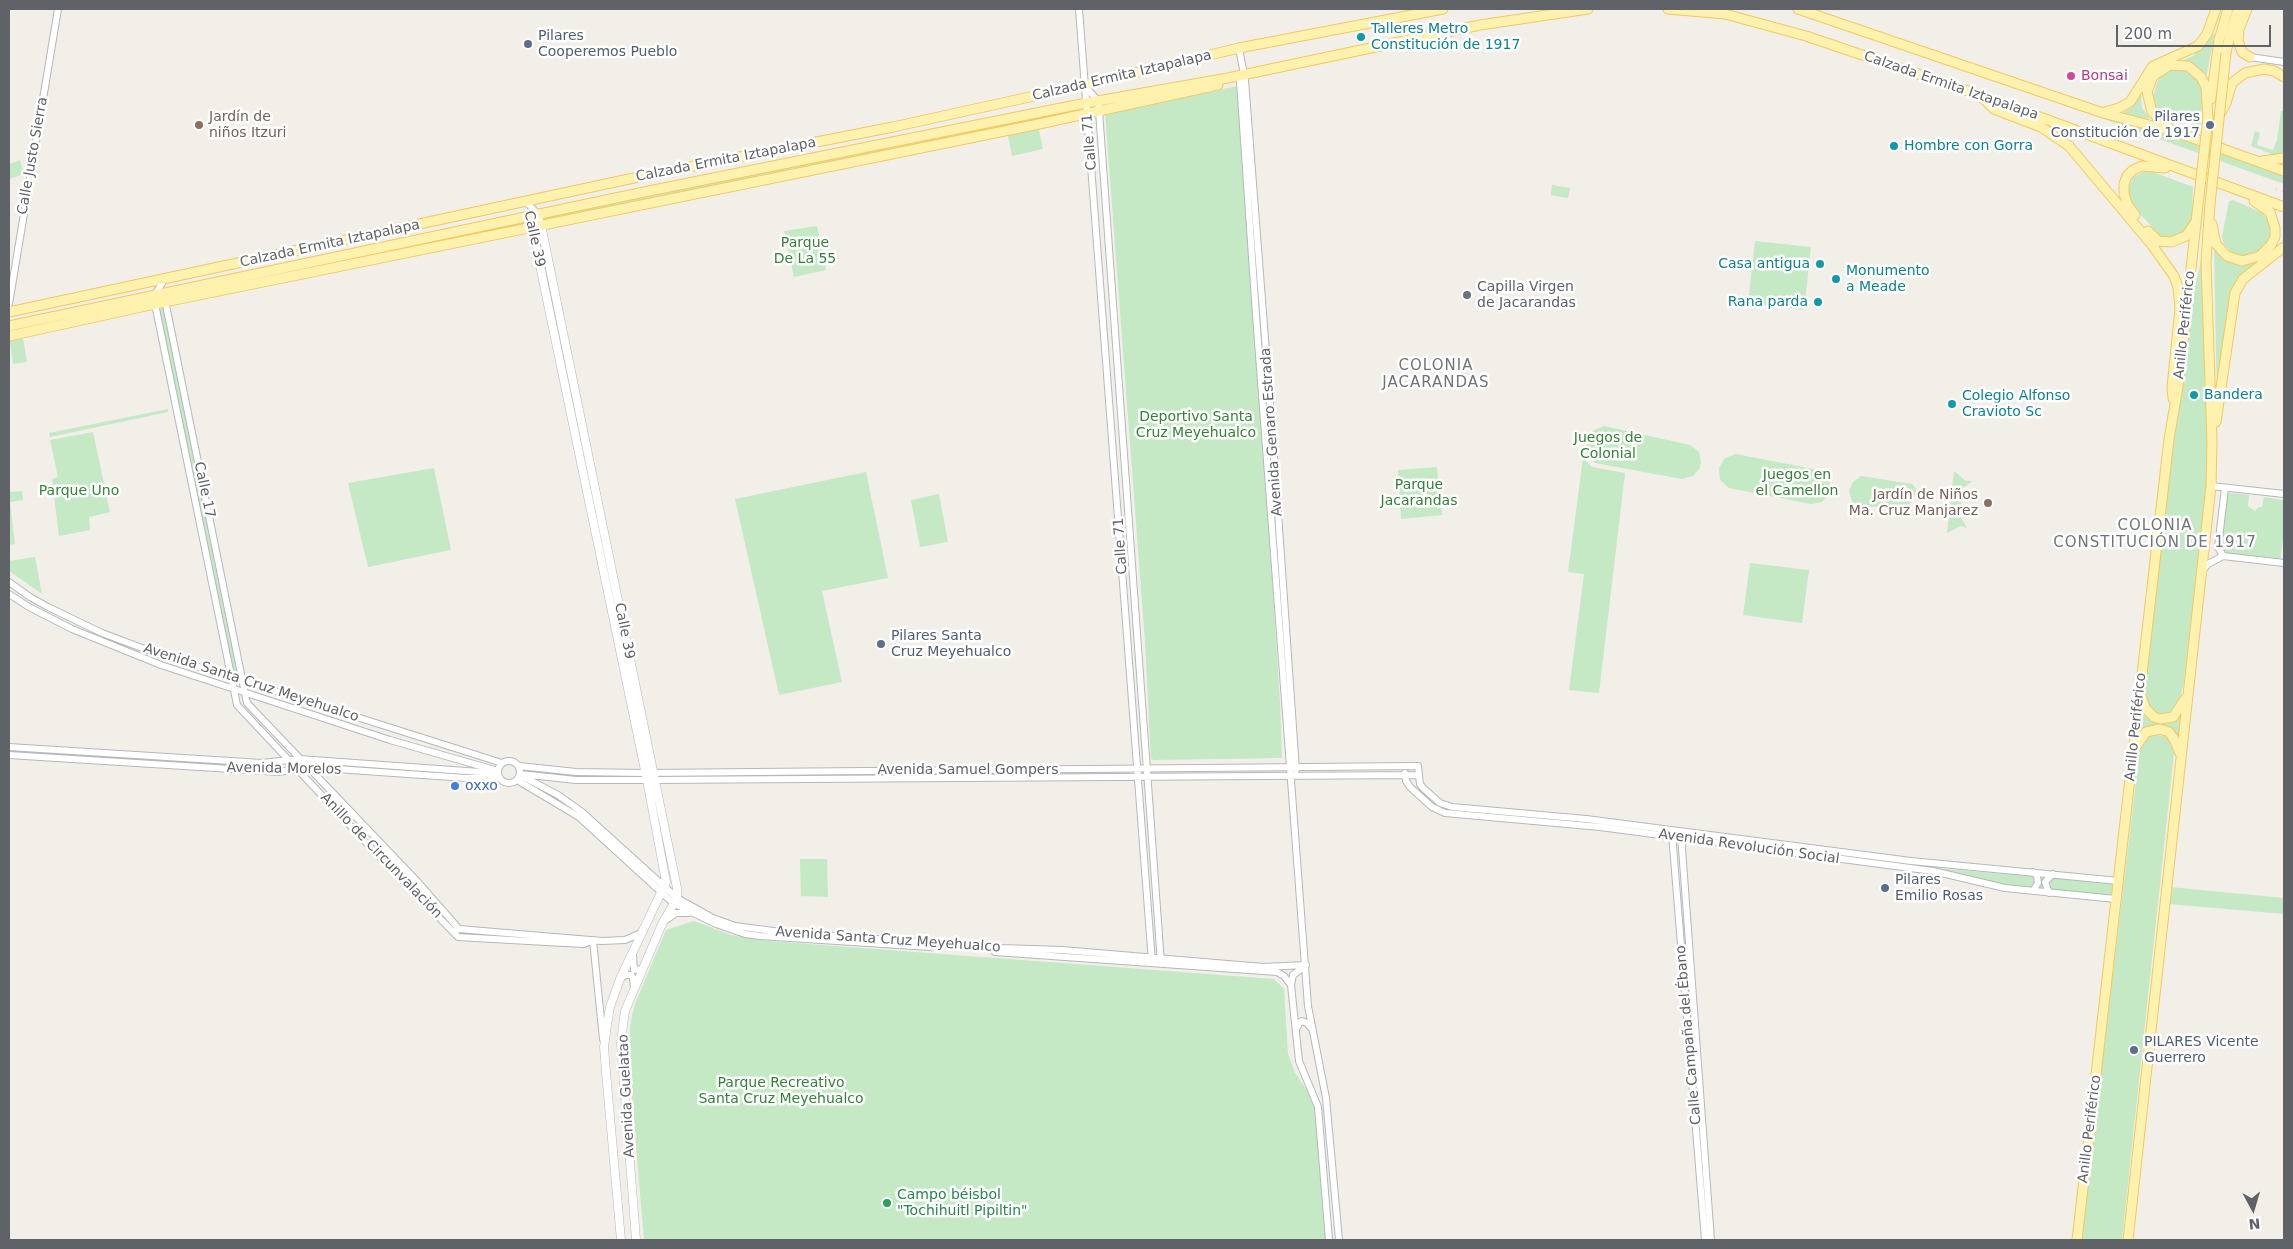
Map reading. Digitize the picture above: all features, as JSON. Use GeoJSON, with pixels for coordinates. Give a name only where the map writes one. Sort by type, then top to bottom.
{"type":"FeatureCollection","features":[{"type":"Feature","properties":{"kind":"main road","name":"Calzada Ermita Iztapalapa"},"geometry":{"type":"LineString","coordinates":[[9,312],[166,277],[278,256],[643,176],[894,127],[1240,48],[1428,10],[1443,9]]}},
{"type":"Feature","properties":{"kind":"main road","name":"Calzada Ermita Iztapalapa"},"geometry":{"type":"LineString","coordinates":[[9,326],[537,226],[1087,113],[1098,106],[1207,88],[1242,75],[1480,25],[1588,9]]}},
{"type":"Feature","properties":{"kind":"main road","name":"Calzada Ermita Iztapalapa"},"geometry":{"type":"LineString","coordinates":[[1668,9],[1725,14],[1766,24],[1980,95],[2284,208]]}},
{"type":"Feature","properties":{"kind":"main road","name":"Calzada Ermita Iztapalapa"},"geometry":{"type":"LineString","coordinates":[[1798,9],[2103,113],[2176,132],[2284,171]]}},
{"type":"Feature","properties":{"kind":"main road"},"geometry":{"type":"LineString","coordinates":[[2103,113],[2130,102],[2153,66],[2198,46],[2207,34],[2216,9]]}},
{"type":"Feature","properties":{"kind":"main road"},"geometry":{"type":"LineString","coordinates":[[2208,117],[2217,54],[2228,9]]}},
{"type":"Feature","properties":{"kind":"main road"},"geometry":{"type":"LineString","coordinates":[[2238,9],[2226,53],[2210,204],[2213,236],[2218,248],[2234,260],[2260,256],[2269,248],[2275,237],[2275,228],[2268,209],[2241,191]]}},
{"type":"Feature","properties":{"kind":"main road"},"geometry":{"type":"LineString","coordinates":[[2248,9],[2240,29],[2238,41],[2242,52],[2250,57]]}},
{"type":"Feature","properties":{"kind":"main road"},"geometry":{"type":"LineString","coordinates":[[2176,132],[2156,117],[2148,102],[2149,83],[2160,70],[2170,65],[2188,66],[2199,73],[2206,87],[2208,117]]}},
{"type":"Feature","properties":{"kind":"main road"},"geometry":{"type":"LineString","coordinates":[[2219,116],[2235,80],[2250,71],[2270,70],[2284,77]]}},
{"type":"Feature","properties":{"kind":"main road"},"geometry":{"type":"LineString","coordinates":[[1980,95],[1994,108],[2041,127],[2069,146],[2152,245],[2174,276],[2178,287],[2180,309],[2172,387],[2174,404]]}},
{"type":"Feature","properties":{"kind":"main road","name":"Calzada Ermita Iztapalapa"},"geometry":{"type":"LineString","coordinates":[[9,336],[160,297],[534,216],[1086,103],[1098,106]]}},
{"type":"Feature","properties":{"kind":"main road","name":"Anillo Periférico"},"geometry":{"type":"LineString","coordinates":[[2077,1240],[2174,404],[2178,387],[2189,295],[2208,117]]}},
{"type":"Feature","properties":{"kind":"main road"},"geometry":{"type":"LineString","coordinates":[[2256,161],[2284,158]]}},
{"type":"Feature","properties":{"kind":"main road"},"geometry":{"type":"LineString","coordinates":[[2178,168],[2151,166],[2137,168],[2128,175],[2123,187],[2124,198],[2150,234],[2158,241],[2171,242],[2182,239],[2191,230],[2197,214]]}},
{"type":"Feature","properties":{"kind":"main road","name":"Anillo Periférico"},"geometry":{"type":"LineString","coordinates":[[2210,204],[2207,235],[2207,296],[2212,442]]}},
{"type":"Feature","properties":{"kind":"main road","name":"Calle 39"},"geometry":{"type":"LineString","coordinates":[[537,226],[650,777],[665,875],[663,890]]}},
{"type":"Feature","properties":{"kind":"main road"},"geometry":{"type":"LineString","coordinates":[[2128,1240],[2201,572],[2210,486],[2212,442],[2235,293],[2243,279],[2284,247]]}},
{"type":"Feature","properties":{"kind":"main road"},"geometry":{"type":"LineString","coordinates":[[2142,680],[2142,702],[2144,708],[2154,717],[2160,719],[2173,717],[2179,710],[2188,689]]}},
{"type":"Feature","properties":{"kind":"main road"},"geometry":{"type":"LineString","coordinates":[[2134,752],[2146,732],[2160,729],[2169,732],[2181,756]]}},
{"type":"Feature","properties":{"kind":"main road","name":"Calle 39"},"geometry":{"type":"LineString","coordinates":[[650,777],[674,868],[678,888],[675,900]]}},
{"type":"Feature","properties":{"kind":"main road","name":"Avenida Guelatao"},"geometry":{"type":"LineString","coordinates":[[621,1240],[604,1047],[610,1007],[620,979],[663,890]]}},
{"type":"Feature","properties":{"kind":"main road","name":"Avenida Guelatao"},"geometry":{"type":"LineString","coordinates":[[636,1240],[621,1044],[625,1011],[662,924],[675,900]]}},
{"type":"Feature","properties":{"kind":"street","name":"Calle Justo Sierra"},"geometry":{"type":"LineString","coordinates":[[9,304],[58,9]]}},
{"type":"Feature","properties":{"kind":"street"},"geometry":{"type":"LineString","coordinates":[[1079,9],[1084,85]]}},
{"type":"Feature","properties":{"kind":"street","name":"Avenida Genaro Estrada"},"geometry":{"type":"LineString","coordinates":[[1240,48],[1271,413],[1308,1006],[1326,1098],[1339,1240]]}},
{"type":"Feature","properties":{"kind":"street"},"geometry":{"type":"LineString","coordinates":[[2250,57],[2284,62]]}},
{"type":"Feature","properties":{"kind":"street","name":"Calle 71"},"geometry":{"type":"LineString","coordinates":[[1084,85],[1152,960]]}},
{"type":"Feature","properties":{"kind":"street","name":"Calle 71"},"geometry":{"type":"LineString","coordinates":[[1084,85],[1098,106],[1160,961]]}},
{"type":"Feature","properties":{"kind":"street","name":"Calle 39"},"geometry":{"type":"LineString","coordinates":[[526,202],[537,226]]}},
{"type":"Feature","properties":{"kind":"street"},"geometry":{"type":"LineString","coordinates":[[160,297],[166,277]]}},
{"type":"Feature","properties":{"kind":"street","name":"Calle 17"},"geometry":{"type":"LineString","coordinates":[[160,297],[232,689]]}},
{"type":"Feature","properties":{"kind":"street","name":"Calle 17"},"geometry":{"type":"LineString","coordinates":[[160,297],[244,692]]}},
{"type":"Feature","properties":{"kind":"street"},"geometry":{"type":"LineString","coordinates":[[2210,486],[2284,494]]}},
{"type":"Feature","properties":{"kind":"street"},"geometry":{"type":"LineString","coordinates":[[2223,556],[2218,546],[2225,488]]}},
{"type":"Feature","properties":{"kind":"street"},"geometry":{"type":"LineString","coordinates":[[2201,572],[2208,564],[2223,556],[2284,563]]}},
{"type":"Feature","properties":{"kind":"street","name":"Avenida Santa Cruz Meyehualco"},"geometry":{"type":"LineString","coordinates":[[9,582],[30,597],[102,632],[158,654],[502,763]]}},
{"type":"Feature","properties":{"kind":"street","name":"Avenida Santa Cruz Meyehualco"},"geometry":{"type":"LineString","coordinates":[[9,594],[29,608],[118,649],[232,689],[498,774]]}},
{"type":"Feature","properties":{"kind":"street","name":"Anillo de Circunvalación"},"geometry":{"type":"LineString","coordinates":[[232,689],[240,710],[457,930]]}},
{"type":"Feature","properties":{"kind":"street","name":"Anillo de Circunvalación"},"geometry":{"type":"LineString","coordinates":[[244,692],[250,708],[416,880],[457,930]]}},
{"type":"Feature","properties":{"kind":"street","name":"Avenida Morelos"},"geometry":{"type":"LineString","coordinates":[[9,747],[262,764],[299,759],[498,774]]}},
{"type":"Feature","properties":{"kind":"street","name":"Avenida Morelos"},"geometry":{"type":"LineString","coordinates":[[9,755],[279,772],[307,768],[457,778],[498,774]]}},
{"type":"Feature","properties":{"kind":"street"},"geometry":{"type":"LineString","coordinates":[[510,760],[519,766],[519,776],[507,783],[498,774],[502,763],[510,760]]}},
{"type":"Feature","properties":{"kind":"street","name":"Avenida Samuel Gompers"},"geometry":{"type":"LineString","coordinates":[[519,766],[650,777],[1418,776],[1418,766],[1138,768],[650,777],[576,780],[519,776]]}},
{"type":"Feature","properties":{"kind":"street"},"geometry":{"type":"LineString","coordinates":[[1404,766],[1405,776]]}},
{"type":"Feature","properties":{"kind":"street","name":"Avenida Santa Cruz Meyehualco"},"geometry":{"type":"LineString","coordinates":[[519,776],[558,795],[582,812],[675,900],[701,917],[731,930],[760,936],[1152,960]]}},
{"type":"Feature","properties":{"kind":"street","name":"Avenida Revolución Social"},"geometry":{"type":"LineString","coordinates":[[1405,776],[1410,787],[1427,803],[1445,813],[1672,834],[1872,857],[2119,881]]}},
{"type":"Feature","properties":{"kind":"street","name":"Avenida Revolución Social"},"geometry":{"type":"LineString","coordinates":[[1418,776],[1423,788],[1434,800],[1445,806],[1586,819],[1672,834]]}},
{"type":"Feature","properties":{"kind":"street","name":"Calle Campaña del Ébano"},"geometry":{"type":"LineString","coordinates":[[1672,834],[1712,1240]]}},
{"type":"Feature","properties":{"kind":"street","name":"Avenida Revolución Social"},"geometry":{"type":"LineString","coordinates":[[1681,835],[1934,871],[2005,888],[2116,899]]}},
{"type":"Feature","properties":{"kind":"street","name":"Calle Campaña del Ébano"},"geometry":{"type":"LineString","coordinates":[[1681,835],[1705,1240]]}},
{"type":"Feature","properties":{"kind":"street"},"geometry":{"type":"LineString","coordinates":[[1673,848],[1678,846],[1682,848]]}},
{"type":"Feature","properties":{"kind":"street"},"geometry":{"type":"LineString","coordinates":[[2032,891],[2038,883],[2037,876],[2033,872]]}},
{"type":"Feature","properties":{"kind":"street"},"geometry":{"type":"LineString","coordinates":[[2049,893],[2045,882],[2053,874]]}},
{"type":"Feature","properties":{"kind":"street","name":"Avenida Santa Cruz Meyehualco"},"geometry":{"type":"LineString","coordinates":[[675,900],[721,920],[760,931],[1152,960],[1276,972],[1284,976],[1291,985]]}},
{"type":"Feature","properties":{"kind":"street"},"geometry":{"type":"LineString","coordinates":[[662,924],[673,914],[680,912],[701,917]]}},
{"type":"Feature","properties":{"kind":"street"},"geometry":{"type":"LineString","coordinates":[[1148,915],[1158,916]]}},
{"type":"Feature","properties":{"kind":"street"},"geometry":{"type":"LineString","coordinates":[[457,930],[593,940],[625,940],[641,933]]}},
{"type":"Feature","properties":{"kind":"street","name":"Avenida Guelatao"},"geometry":{"type":"LineString","coordinates":[[593,940],[604,1047]]}},
{"type":"Feature","properties":{"kind":"street"},"geometry":{"type":"LineString","coordinates":[[633,952],[633,968],[637,971],[643,969]]}},
{"type":"Feature","properties":{"kind":"street","name":"Avenida Santa Cruz Meyehualco"},"geometry":{"type":"LineString","coordinates":[[1160,961],[1276,967],[1306,965]]}},
{"type":"Feature","properties":{"kind":"street"},"geometry":{"type":"LineString","coordinates":[[1306,965],[1293,975],[1291,985],[1299,1062],[1309,1081],[1318,1107],[1329,1240]]}},
{"type":"Feature","properties":{"kind":"street"},"geometry":{"type":"LineString","coordinates":[[620,979],[626,975],[631,975],[634,989]]}},
{"type":"Feature","properties":{"kind":"street"},"geometry":{"type":"LineString","coordinates":[[1295,1032],[1300,1022],[1307,1023],[1312,1029]]}},
{"type":"Feature","properties":{"kind":"green space"},"geometry":{"type":"Polygon","coordinates":[[[2215,33],[2204,88],[2200,126],[2164,115],[2156,107],[2153,95],[2159,78],[2179,62],[2193,56],[2215,33]]]}},
{"type":"Feature","properties":{"kind":"green space","name":"Deportivo Santa Cruz Meyehualco"},"geometry":{"type":"Polygon","coordinates":[[[1237,86],[1262,422],[1282,758],[1154,760],[1151,759],[1145,642],[1105,113],[1237,86]]]}},
{"type":"Feature","properties":{"kind":"green space"},"geometry":{"type":"Polygon","coordinates":[[[2141,94],[2142,108],[2150,119],[2121,114],[2132,107],[2141,94]]]}},
{"type":"Feature","properties":{"kind":"green space"},"geometry":{"type":"Polygon","coordinates":[[[2076,109],[2185,139],[2284,176],[2284,184],[2076,109]]]}},
{"type":"Feature","properties":{"kind":"green space"},"geometry":{"type":"Polygon","coordinates":[[[2281,111],[2284,111],[2284,157],[2282,158],[2251,146],[2255,131],[2260,133],[2257,145],[2273,150],[2277,140],[2281,111]]]}},
{"type":"Feature","properties":{"kind":"green space"},"geometry":{"type":"Polygon","coordinates":[[[1049,114],[1050,118],[173,297],[174,293],[1049,114]]]}},
{"type":"Feature","properties":{"kind":"green space"},"geometry":{"type":"Polygon","coordinates":[[[1038,126],[1043,149],[1012,156],[1007,131],[1038,126]]]}},
{"type":"Feature","properties":{"kind":"green space"},"geometry":{"type":"Polygon","coordinates":[[[20,160],[24,174],[9,179],[9,164],[20,160]]]}},
{"type":"Feature","properties":{"kind":"green space"},"geometry":{"type":"Polygon","coordinates":[[[2148,170],[2193,187],[2192,221],[2189,228],[2177,238],[2162,238],[2133,206],[2128,190],[2133,177],[2148,170]]]}},
{"type":"Feature","properties":{"kind":"green space"},"geometry":{"type":"Polygon","coordinates":[[[1552,185],[1570,188],[1568,198],[1551,195],[1552,185]]]}},
{"type":"Feature","properties":{"kind":"green space"},"geometry":{"type":"Polygon","coordinates":[[[2233,200],[2263,213],[2271,226],[2269,240],[2255,254],[2248,256],[2234,254],[2224,244],[2222,237],[2229,201],[2233,200]]]}},
{"type":"Feature","properties":{"kind":"green space","name":"Parque De La 55"},"geometry":{"type":"Polygon","coordinates":[[[817,226],[826,270],[794,277],[784,231],[817,226]]]}},
{"type":"Feature","properties":{"kind":"green space"},"geometry":{"type":"Polygon","coordinates":[[[1755,241],[1811,247],[1804,310],[1748,303],[1755,241]]]}},
{"type":"Feature","properties":{"kind":"green space"},"geometry":{"type":"Polygon","coordinates":[[[2205,244],[2204,373],[2208,432],[2206,491],[2184,681],[2179,705],[2171,715],[2159,717],[2145,704],[2148,649],[2167,487],[2179,410],[2193,296],[2205,244]]]}},
{"type":"Feature","properties":{"kind":"green space"},"geometry":{"type":"Polygon","coordinates":[[[2214,248],[2229,262],[2238,265],[2259,263],[2241,278],[2217,401],[2214,248]]]}},
{"type":"Feature","properties":{"kind":"green space"},"geometry":{"type":"Polygon","coordinates":[[[164,306],[237,671],[231,670],[158,308],[164,306]]]}},
{"type":"Feature","properties":{"kind":"green space"},"geometry":{"type":"Polygon","coordinates":[[[23,338],[27,362],[13,364],[10,341],[23,338]]]}},
{"type":"Feature","properties":{"kind":"green space"},"geometry":{"type":"Polygon","coordinates":[[[168,409],[168,412],[50,437],[49,433],[168,409]]]}},
{"type":"Feature","properties":{"kind":"green space","name":"Juegos de Colonial"},"geometry":{"type":"Polygon","coordinates":[[[1604,426],[1690,445],[1699,452],[1700,468],[1693,476],[1682,479],[1595,463],[1587,453],[1586,441],[1593,431],[1604,426]]]}},
{"type":"Feature","properties":{"kind":"green space","name":"Parque Uno"},"geometry":{"type":"Polygon","coordinates":[[[93,432],[110,512],[89,517],[90,530],[59,536],[52,479],[58,477],[50,440],[93,432]]]}},
{"type":"Feature","properties":{"kind":"green space","name":"Juegos en el Camellon"},"geometry":{"type":"Polygon","coordinates":[[[1736,454],[1818,470],[1827,476],[1831,487],[1830,493],[1822,502],[1811,504],[1729,488],[1720,480],[1719,468],[1725,458],[1736,454]]]}},
{"type":"Feature","properties":{"kind":"green space"},"geometry":{"type":"Polygon","coordinates":[[[1583,458],[1592,467],[1625,473],[1599,693],[1569,690],[1584,574],[1568,572],[1583,458]]]}},
{"type":"Feature","properties":{"kind":"green space","name":"Parque Jacarandas"},"geometry":{"type":"Polygon","coordinates":[[[1437,467],[1442,515],[1401,519],[1398,470],[1437,467]]]}},
{"type":"Feature","properties":{"kind":"green space"},"geometry":{"type":"Polygon","coordinates":[[[434,468],[451,550],[368,567],[348,483],[434,468]]]}},
{"type":"Feature","properties":{"kind":"green space"},"geometry":{"type":"Polygon","coordinates":[[[1954,471],[1966,481],[1972,481],[1962,489],[1960,516],[1967,528],[1961,526],[1947,533],[1954,471]]]}},
{"type":"Feature","properties":{"kind":"green space"},"geometry":{"type":"Polygon","coordinates":[[[866,472],[888,578],[822,591],[842,682],[779,695],[735,499],[866,472]]]}},
{"type":"Feature","properties":{"kind":"green space"},"geometry":{"type":"Polygon","coordinates":[[[1861,476],[1912,484],[1916,489],[1916,495],[1908,506],[1860,507],[1852,501],[1849,491],[1853,482],[1861,476]]]}},
{"type":"Feature","properties":{"kind":"green space"},"geometry":{"type":"Polygon","coordinates":[[[22,491],[23,500],[10,502],[15,544],[9,545],[9,492],[22,491]]]}},
{"type":"Feature","properties":{"kind":"green space"},"geometry":{"type":"Polygon","coordinates":[[[2229,493],[2249,495],[2248,506],[2255,511],[2262,507],[2264,497],[2284,500],[2284,531],[2280,562],[2225,555],[2222,546],[2226,495],[2229,493]]]}},
{"type":"Feature","properties":{"kind":"green space"},"geometry":{"type":"Polygon","coordinates":[[[939,494],[948,542],[920,547],[911,500],[939,494]]]}},
{"type":"Feature","properties":{"kind":"green space"},"geometry":{"type":"Polygon","coordinates":[[[35,557],[42,594],[9,571],[9,561],[35,557]]]}},
{"type":"Feature","properties":{"kind":"green space"},"geometry":{"type":"Polygon","coordinates":[[[1750,563],[1809,570],[1802,623],[1743,615],[1750,563]]]}},
{"type":"Feature","properties":{"kind":"green space"},"geometry":{"type":"Polygon","coordinates":[[[2141,707],[2148,718],[2153,721],[2182,711],[2178,745],[2159,728],[2138,741],[2141,707]]]}},
{"type":"Feature","properties":{"kind":"green space"},"geometry":{"type":"Polygon","coordinates":[[[2155,735],[2164,736],[2170,741],[2174,753],[2122,1240],[2081,1240],[2140,748],[2147,737],[2155,735]]]}},
{"type":"Feature","properties":{"kind":"green space"},"geometry":{"type":"Polygon","coordinates":[[[800,859],[827,859],[828,897],[801,896],[800,859]]]}},
{"type":"Feature","properties":{"kind":"green space"},"geometry":{"type":"Polygon","coordinates":[[[1922,867],[2113,883],[2111,898],[2006,888],[1922,867]]]}},
{"type":"Feature","properties":{"kind":"green space"},"geometry":{"type":"Polygon","coordinates":[[[2170,887],[2284,898],[2284,914],[2169,904],[2170,887]]]}},
{"type":"Feature","properties":{"kind":"green space","name":"Parque Recreativo Santa Cruz Meyehualco"},"geometry":{"type":"Polygon","coordinates":[[[694,921],[731,935],[769,941],[1274,979],[1284,989],[1288,1054],[1295,1073],[1308,1092],[1316,1113],[1326,1240],[644,1240],[628,1052],[631,1020],[635,1004],[666,930],[694,921]]]}},
{"type":"Feature","properties":{"kind":"railway"},"geometry":{"type":"LineString","coordinates":[[2276,189],[2284,192]]}},
{"type":"Feature","properties":{"kind":"place","name":"Talleres Metro Constitución de 1917"},"geometry":{"type":"Point","coordinates":[1361,37]}},
{"type":"Feature","properties":{"kind":"place","name":"Pilares Cooperemos Pueblo"},"geometry":{"type":"Point","coordinates":[528,44]}},
{"type":"Feature","properties":{"kind":"place","name":"Bonsai"},"geometry":{"type":"Point","coordinates":[2071,76]}},
{"type":"Feature","properties":{"kind":"place","name":"Jardín de niños Itzuri"},"geometry":{"type":"Point","coordinates":[199,125]}},
{"type":"Feature","properties":{"kind":"place","name":"Pilares Constitución de 1917"},"geometry":{"type":"Point","coordinates":[2210,125]}},
{"type":"Feature","properties":{"kind":"place","name":"Hombre con Gorra"},"geometry":{"type":"Point","coordinates":[1894,146]}},
{"type":"Feature","properties":{"kind":"place","name":"Casa antigua"},"geometry":{"type":"Point","coordinates":[1820,264]}},
{"type":"Feature","properties":{"kind":"place","name":"Monumento a Meade"},"geometry":{"type":"Point","coordinates":[1836,279]}},
{"type":"Feature","properties":{"kind":"place","name":"Capilla Virgen de Jacarandas"},"geometry":{"type":"Point","coordinates":[1467,295]}},
{"type":"Feature","properties":{"kind":"place","name":"Rana parda"},"geometry":{"type":"Point","coordinates":[1818,302]}},
{"type":"Feature","properties":{"kind":"place","name":"Bandera"},"geometry":{"type":"Point","coordinates":[2194,395]}},
{"type":"Feature","properties":{"kind":"place","name":"Colegio Alfonso Cravioto Sc"},"geometry":{"type":"Point","coordinates":[1952,404]}},
{"type":"Feature","properties":{"kind":"place","name":"Jardín de Niños Ma. Cruz Manjarez"},"geometry":{"type":"Point","coordinates":[1988,503]}},
{"type":"Feature","properties":{"kind":"place","name":"Pilares Santa Cruz Meyehualco"},"geometry":{"type":"Point","coordinates":[881,644]}},
{"type":"Feature","properties":{"kind":"place","name":"oxxo"},"geometry":{"type":"Point","coordinates":[455,786]}},
{"type":"Feature","properties":{"kind":"place","name":"Pilares Emilio Rosas"},"geometry":{"type":"Point","coordinates":[1885,888]}},
{"type":"Feature","properties":{"kind":"place","name":"PILARES Vicente Guerrero"},"geometry":{"type":"Point","coordinates":[2134,1050]}},
{"type":"Feature","properties":{"kind":"place","name":"Campo béisbol \"Tochihuitl Pipiltin\""},"geometry":{"type":"Point","coordinates":[887,1203]}},
{"type":"Feature","properties":{"kind":"district","name":"COLONIA JACARANDAS"},"geometry":{"type":"Point","coordinates":[1436,374]}},
{"type":"Feature","properties":{"kind":"district","name":"COLONIA CONSTITUCIÓN DE 1917"},"geometry":{"type":"Point","coordinates":[2155,534]}}]}
